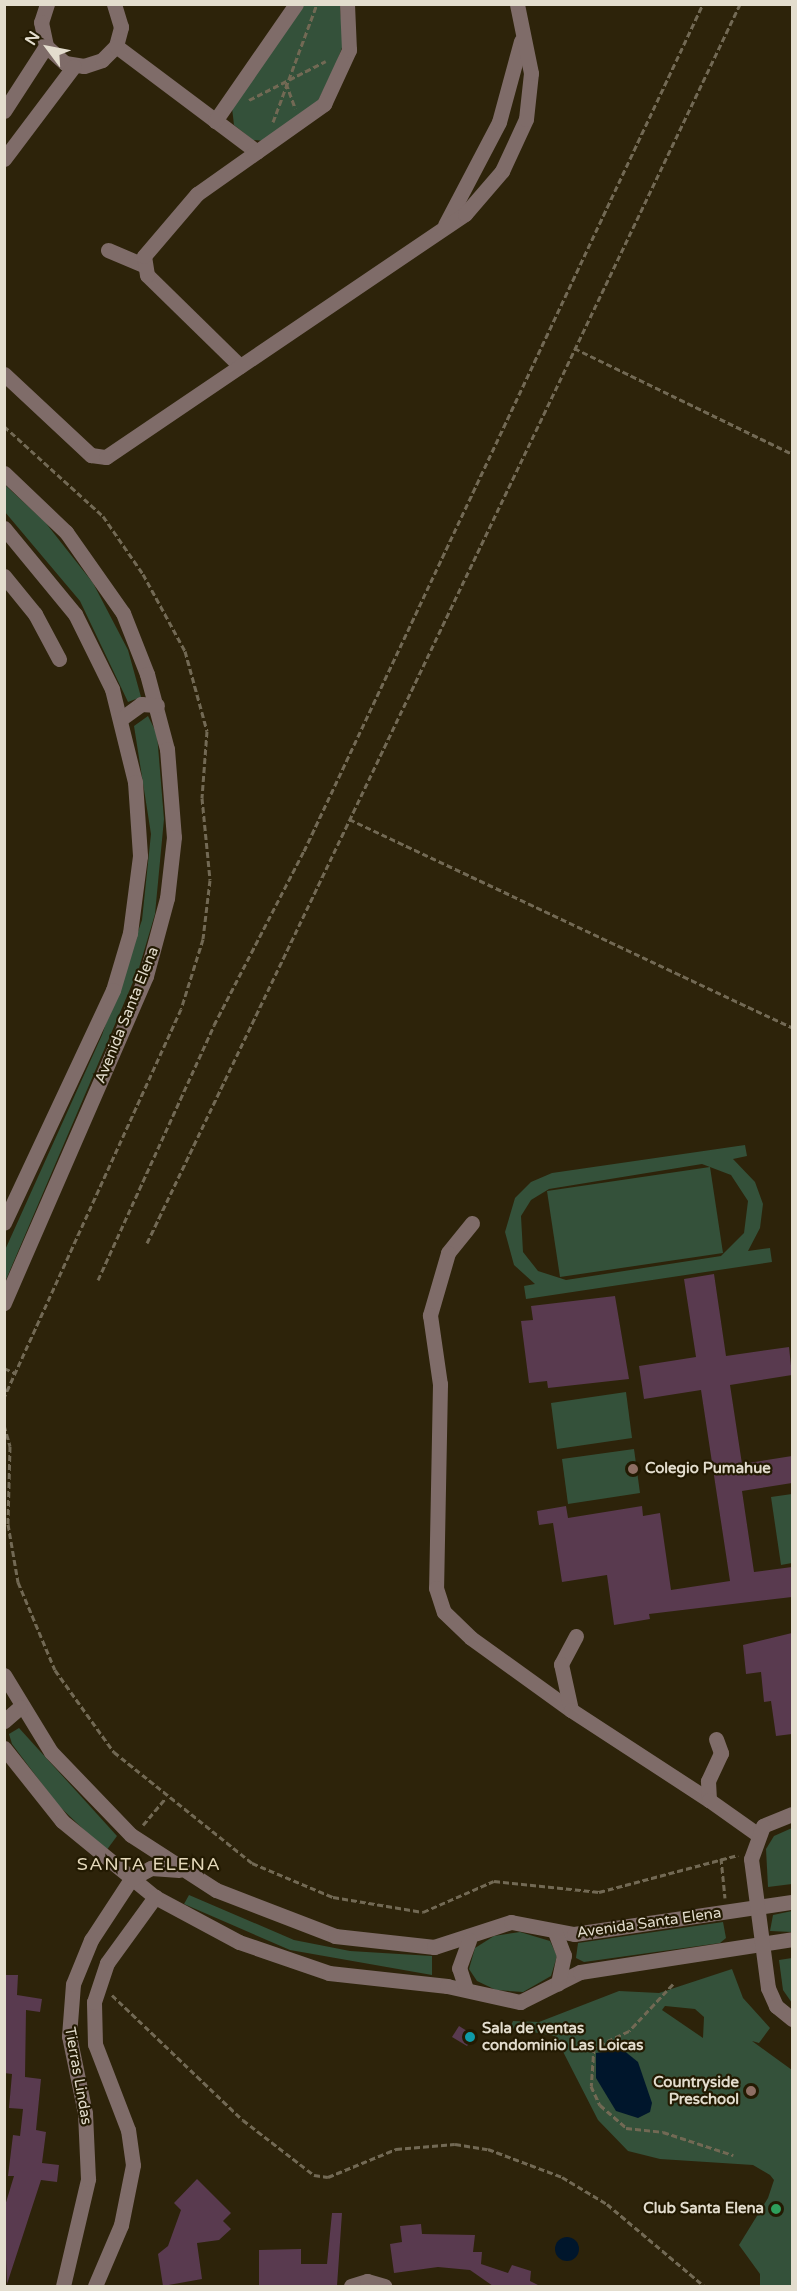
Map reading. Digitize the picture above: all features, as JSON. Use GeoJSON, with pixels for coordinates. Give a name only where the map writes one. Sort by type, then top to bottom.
{"type":"FeatureCollection","features":[{"type":"Feature","properties":{"kind":"street"},"geometry":{"type":"LineString","coordinates":[[45,5],[41,31],[46,46],[74,66],[93,64],[116,46],[121,27],[114,4]]}},
{"type":"Feature","properties":{"kind":"street"},"geometry":{"type":"LineString","coordinates":[[217,118],[296,4]]}},
{"type":"Feature","properties":{"kind":"street"},"geometry":{"type":"LineString","coordinates":[[143,265],[154,240],[184,206],[261,149],[302,123],[329,97],[349,50],[347,4]]}},
{"type":"Feature","properties":{"kind":"street"},"geometry":{"type":"LineString","coordinates":[[4,374],[101,458],[443,227],[485,196],[522,132],[531,90],[517,4]]}},
{"type":"Feature","properties":{"kind":"street"},"geometry":{"type":"LineString","coordinates":[[443,227],[499,122],[522,38]]}},
{"type":"Feature","properties":{"kind":"street"},"geometry":{"type":"LineString","coordinates":[[4,111],[46,46]]}},
{"type":"Feature","properties":{"kind":"street"},"geometry":{"type":"LineString","coordinates":[[116,46],[261,149]]}},
{"type":"Feature","properties":{"kind":"street"},"geometry":{"type":"LineString","coordinates":[[4,159],[74,66]]}},
{"type":"Feature","properties":{"kind":"street"},"geometry":{"type":"LineString","coordinates":[[108,250],[143,265],[240,366]]}},
{"type":"Feature","properties":{"kind":"street","name":"Avenida Santa Elena"},"geometry":{"type":"LineString","coordinates":[[4,473],[66,532],[110,590],[157,705],[173,809],[172,866],[160,929],[137,999],[4,1303]]}},
{"type":"Feature","properties":{"kind":"street","name":"Avenida Santa Elena"},"geometry":{"type":"LineString","coordinates":[[4,528],[75,614],[122,718],[140,829],[130,933],[88,1050],[4,1223]]}},
{"type":"Feature","properties":{"kind":"street"},"geometry":{"type":"LineString","coordinates":[[4,576],[35,614],[60,659]]}},
{"type":"Feature","properties":{"kind":"street"},"geometry":{"type":"LineString","coordinates":[[122,718],[141,704],[157,705]]}},
{"type":"Feature","properties":{"kind":"street"},"geometry":{"type":"LineString","coordinates":[[472,1223],[448,1253],[430,1315],[440,1384],[436,1588],[444,1612],[471,1638],[571,1710],[757,1834]]}},
{"type":"Feature","properties":{"kind":"street"},"geometry":{"type":"LineString","coordinates":[[571,1710],[561,1664],[576,1636]]}},
{"type":"Feature","properties":{"kind":"street","name":"Avenida Santa Elena"},"geometry":{"type":"LineString","coordinates":[[4,1675],[20,1707],[99,1807],[183,1871],[249,1906],[335,1936],[421,1947],[469,1940],[511,1923],[555,1932],[584,1933],[792,1902]]}},
{"type":"Feature","properties":{"kind":"street"},"geometry":{"type":"LineString","coordinates":[[4,1721],[20,1707]]}},
{"type":"Feature","properties":{"kind":"street"},"geometry":{"type":"LineString","coordinates":[[709,1800],[708,1781],[721,1754],[716,1740]]}},
{"type":"Feature","properties":{"kind":"street"},"geometry":{"type":"LineString","coordinates":[[4,1748],[62,1821],[155,1897],[210,1929],[298,1965],[360,1978],[466,1989],[520,2002],[588,1970],[792,1939]]}},
{"type":"Feature","properties":{"kind":"street"},"geometry":{"type":"LineString","coordinates":[[792,1814],[771,1820],[757,1834],[751,1852],[756,1908],[771,1997],[792,2019]]}},
{"type":"Feature","properties":{"kind":"street"},"geometry":{"type":"LineString","coordinates":[[131,1879],[151,1868],[183,1871]]}},
{"type":"Feature","properties":{"kind":"street","name":"Tierras Lindas"},"geometry":{"type":"LineString","coordinates":[[63,2286],[88,2179],[85,2113],[69,2036],[70,1996],[91,1940],[131,1879]]}},
{"type":"Feature","properties":{"kind":"street","name":"Tierras Lindas"},"geometry":{"type":"LineString","coordinates":[[95,2286],[124,2216],[133,2165],[128,2130],[95,2044],[94,2002],[107,1963],[155,1897]]}},
{"type":"Feature","properties":{"kind":"street"},"geometry":{"type":"LineString","coordinates":[[555,1932],[564,1955],[558,1983]]}},
{"type":"Feature","properties":{"kind":"street"},"geometry":{"type":"LineString","coordinates":[[466,1989],[459,1968],[469,1940]]}},
{"type":"Feature","properties":{"kind":"street"},"geometry":{"type":"LineString","coordinates":[[351,2286],[367,2281],[384,2286]]}},
{"type":"Feature","properties":{"kind":"path"},"geometry":{"type":"LineString","coordinates":[[261,149],[317,4]]}},
{"type":"Feature","properties":{"kind":"path"},"geometry":{"type":"LineString","coordinates":[[98,1280],[703,4]]}},
{"type":"Feature","properties":{"kind":"path"},"geometry":{"type":"LineString","coordinates":[[147,1243],[740,4]]}},
{"type":"Feature","properties":{"kind":"path"},"geometry":{"type":"LineString","coordinates":[[217,118],[349,50]]}},
{"type":"Feature","properties":{"kind":"path"},"geometry":{"type":"LineString","coordinates":[[285,82],[302,123]]}},
{"type":"Feature","properties":{"kind":"path"},"geometry":{"type":"LineString","coordinates":[[574,348],[792,454]]}},
{"type":"Feature","properties":{"kind":"path"},"geometry":{"type":"LineString","coordinates":[[349,819],[792,1027]]}},
{"type":"Feature","properties":{"kind":"path"},"geometry":{"type":"LineString","coordinates":[[4,1368],[15,1373]]}},
{"type":"Feature","properties":{"kind":"path"},"geometry":{"type":"LineString","coordinates":[[4,1425],[10,1446],[8,1524],[33,1626],[83,1715],[114,1752],[166,1798],[271,1873],[333,1897],[412,1911],[432,1910],[494,1881],[599,1892],[721,1858],[751,1852]]}},
{"type":"Feature","properties":{"kind":"path"},"geometry":{"type":"LineString","coordinates":[[143,1824],[166,1798]]}},
{"type":"Feature","properties":{"kind":"path"},"geometry":{"type":"LineString","coordinates":[[721,1858],[726,1912]]}},
{"type":"Feature","properties":{"kind":"path"},"geometry":{"type":"LineString","coordinates":[[673,1984],[628,2031],[594,2047],[591,2086],[600,2105],[626,2128],[663,2132],[733,2155]]}},
{"type":"Feature","properties":{"kind":"path"},"geometry":{"type":"LineString","coordinates":[[107,1990],[243,2120],[314,2175],[328,2177],[396,2149],[455,2144],[488,2149],[562,2178],[607,2204],[704,2286]]}},
{"type":"Feature","properties":{"kind":"green space"},"geometry":{"type":"Polygon","coordinates":[[[303,5],[340,5],[343,45],[336,64],[317,103],[265,141],[253,140],[234,125],[232,108],[303,5]]]}},
{"type":"Feature","properties":{"kind":"green space"},"geometry":{"type":"Polygon","coordinates":[[[4,484],[45,522],[93,583],[128,650],[141,697],[128,702],[80,601],[5,512],[4,484]]]}},
{"type":"Feature","properties":{"kind":"green space"},"geometry":{"type":"Polygon","coordinates":[[[148,716],[157,734],[164,819],[155,914],[139,968],[5,1282],[5,1250],[102,1035],[142,920],[151,834],[134,726],[148,716]]]}},
{"type":"Feature","properties":{"kind":"green space"},"geometry":{"type":"Polygon","coordinates":[[[745,1145],[747,1156],[733,1159],[755,1182],[763,1204],[760,1228],[748,1251],[770,1248],[772,1262],[526,1299],[524,1286],[535,1284],[514,1265],[505,1232],[515,1198],[531,1182],[552,1173],[745,1145]],[[702,1164],[549,1189],[531,1200],[521,1216],[523,1252],[538,1271],[566,1280],[721,1256],[744,1233],[748,1201],[731,1175],[702,1164]]]}},
{"type":"Feature","properties":{"kind":"green space"},"geometry":{"type":"Polygon","coordinates":[[[710,1167],[723,1253],[560,1277],[547,1191],[710,1167]]]}},
{"type":"Feature","properties":{"kind":"green space"},"geometry":{"type":"Polygon","coordinates":[[[626,1392],[632,1438],[557,1449],[551,1403],[626,1392]]]}},
{"type":"Feature","properties":{"kind":"green space"},"geometry":{"type":"Polygon","coordinates":[[[634,1449],[640,1493],[568,1504],[562,1459],[634,1449]]]}},
{"type":"Feature","properties":{"kind":"green space"},"geometry":{"type":"Polygon","coordinates":[[[792,1494],[792,1563],[781,1565],[771,1497],[792,1494]]]}},
{"type":"Feature","properties":{"kind":"green space"},"geometry":{"type":"Polygon","coordinates":[[[19,1728],[117,1836],[106,1851],[57,1804],[12,1744],[9,1734],[19,1728]]]}},
{"type":"Feature","properties":{"kind":"green space"},"geometry":{"type":"Polygon","coordinates":[[[792,1828],[792,1884],[768,1887],[766,1849],[774,1836],[792,1828]]]}},
{"type":"Feature","properties":{"kind":"green space"},"geometry":{"type":"Polygon","coordinates":[[[189,1895],[294,1940],[350,1951],[432,1956],[432,1975],[290,1950],[184,1904],[189,1895]]]}},
{"type":"Feature","properties":{"kind":"green space"},"geometry":{"type":"Polygon","coordinates":[[[792,1911],[792,1932],[770,1931],[773,1915],[792,1911]]]}},
{"type":"Feature","properties":{"kind":"green space"},"geometry":{"type":"Polygon","coordinates":[[[723,1922],[726,1938],[720,1943],[584,1962],[576,1958],[578,1943],[723,1922]]]}},
{"type":"Feature","properties":{"kind":"green space"},"geometry":{"type":"Polygon","coordinates":[[[520,1932],[550,1941],[557,1956],[551,1976],[523,1992],[496,1990],[477,1981],[469,1969],[475,1948],[494,1936],[520,1932]]]}},
{"type":"Feature","properties":{"kind":"green space"},"geometry":{"type":"Polygon","coordinates":[[[792,1958],[792,2003],[783,1990],[779,1960],[792,1958]]]}},
{"type":"Feature","properties":{"kind":"green space"},"geometry":{"type":"Polygon","coordinates":[[[732,1969],[743,1998],[770,2028],[759,2043],[752,2041],[792,2070],[792,2286],[760,2286],[760,2274],[739,2245],[768,2198],[774,2180],[770,2175],[753,2165],[660,2159],[628,2151],[598,2120],[555,2036],[510,2028],[513,2021],[539,2022],[619,1991],[659,1993],[732,1969]],[[665,2006],[662,2010],[703,2038],[704,2017],[695,2009],[665,2006]]]}},
{"type":"Feature","properties":{"kind":"water"},"geometry":{"type":"Polygon","coordinates":[[[622,2049],[638,2062],[652,2103],[650,2112],[638,2118],[616,2111],[596,2078],[596,2053],[622,2049]]]}},
{"type":"Feature","properties":{"kind":"water"},"geometry":{"type":"Polygon","coordinates":[[[567,2237],[576,2240],[579,2249],[576,2258],[567,2261],[558,2258],[555,2249],[558,2240],[567,2237]]]}},
{"type":"Feature","properties":{"kind":"building"},"geometry":{"type":"Polygon","coordinates":[[[714,1274],[726,1356],[789,1347],[792,1375],[730,1385],[742,1464],[792,1456],[792,1483],[742,1491],[754,1572],[792,1567],[792,1597],[649,1614],[650,1619],[614,1625],[607,1575],[562,1582],[553,1523],[539,1525],[537,1511],[566,1506],[568,1518],[642,1506],[643,1516],[660,1513],[671,1590],[730,1581],[701,1390],[644,1399],[639,1366],[696,1357],[684,1279],[714,1274]]]}},
{"type":"Feature","properties":{"kind":"building"},"geometry":{"type":"Polygon","coordinates":[[[615,1296],[629,1379],[548,1388],[547,1381],[529,1383],[521,1321],[533,1320],[531,1306],[615,1296]]]}},
{"type":"Feature","properties":{"kind":"building"},"geometry":{"type":"Polygon","coordinates":[[[792,1633],[792,1734],[776,1736],[771,1701],[764,1702],[761,1672],[746,1674],[743,1645],[792,1633]]]}},
{"type":"Feature","properties":{"kind":"building"},"geometry":{"type":"Polygon","coordinates":[[[4,1975],[18,1975],[17,1995],[42,1999],[40,2012],[26,2010],[25,2077],[41,2079],[36,2130],[46,2132],[42,2163],[59,2165],[57,2182],[41,2180],[7,2284],[4,2209],[14,2176],[8,2176],[13,2135],[20,2136],[23,2109],[9,2108],[12,2074],[4,2073],[4,1975]]]}},
{"type":"Feature","properties":{"kind":"building"},"geometry":{"type":"Polygon","coordinates":[[[459,2026],[475,2036],[467,2046],[452,2037],[459,2026]]]}},
{"type":"Feature","properties":{"kind":"building"},"geometry":{"type":"Polygon","coordinates":[[[197,2179],[231,2213],[223,2221],[231,2229],[219,2240],[197,2243],[202,2279],[163,2286],[158,2254],[168,2246],[181,2210],[174,2203],[197,2179]]]}},
{"type":"Feature","properties":{"kind":"building"},"geometry":{"type":"Polygon","coordinates":[[[332,2213],[342,2213],[337,2286],[259,2285],[259,2250],[301,2249],[301,2264],[327,2264],[332,2213]]]}},
{"type":"Feature","properties":{"kind":"building"},"geometry":{"type":"Polygon","coordinates":[[[421,2224],[422,2234],[475,2235],[473,2252],[482,2252],[481,2264],[508,2273],[512,2265],[531,2271],[530,2281],[540,2286],[493,2286],[470,2270],[438,2267],[394,2273],[390,2244],[402,2242],[400,2226],[421,2224]]]}},
{"type":"Feature","properties":{"kind":"place","name":"Colegio Pumahue"},"geometry":{"type":"Point","coordinates":[633,1469]}},
{"type":"Feature","properties":{"kind":"place","name":"Sala de ventas condominio Las Loicas"},"geometry":{"type":"Point","coordinates":[470,2037]}},
{"type":"Feature","properties":{"kind":"place","name":"Countryside Preschool"},"geometry":{"type":"Point","coordinates":[751,2091]}},
{"type":"Feature","properties":{"kind":"place","name":"Club Santa Elena"},"geometry":{"type":"Point","coordinates":[776,2209]}},
{"type":"Feature","properties":{"kind":"district","name":"SANTA ELENA"},"geometry":{"type":"Point","coordinates":[149,1864]}}]}
